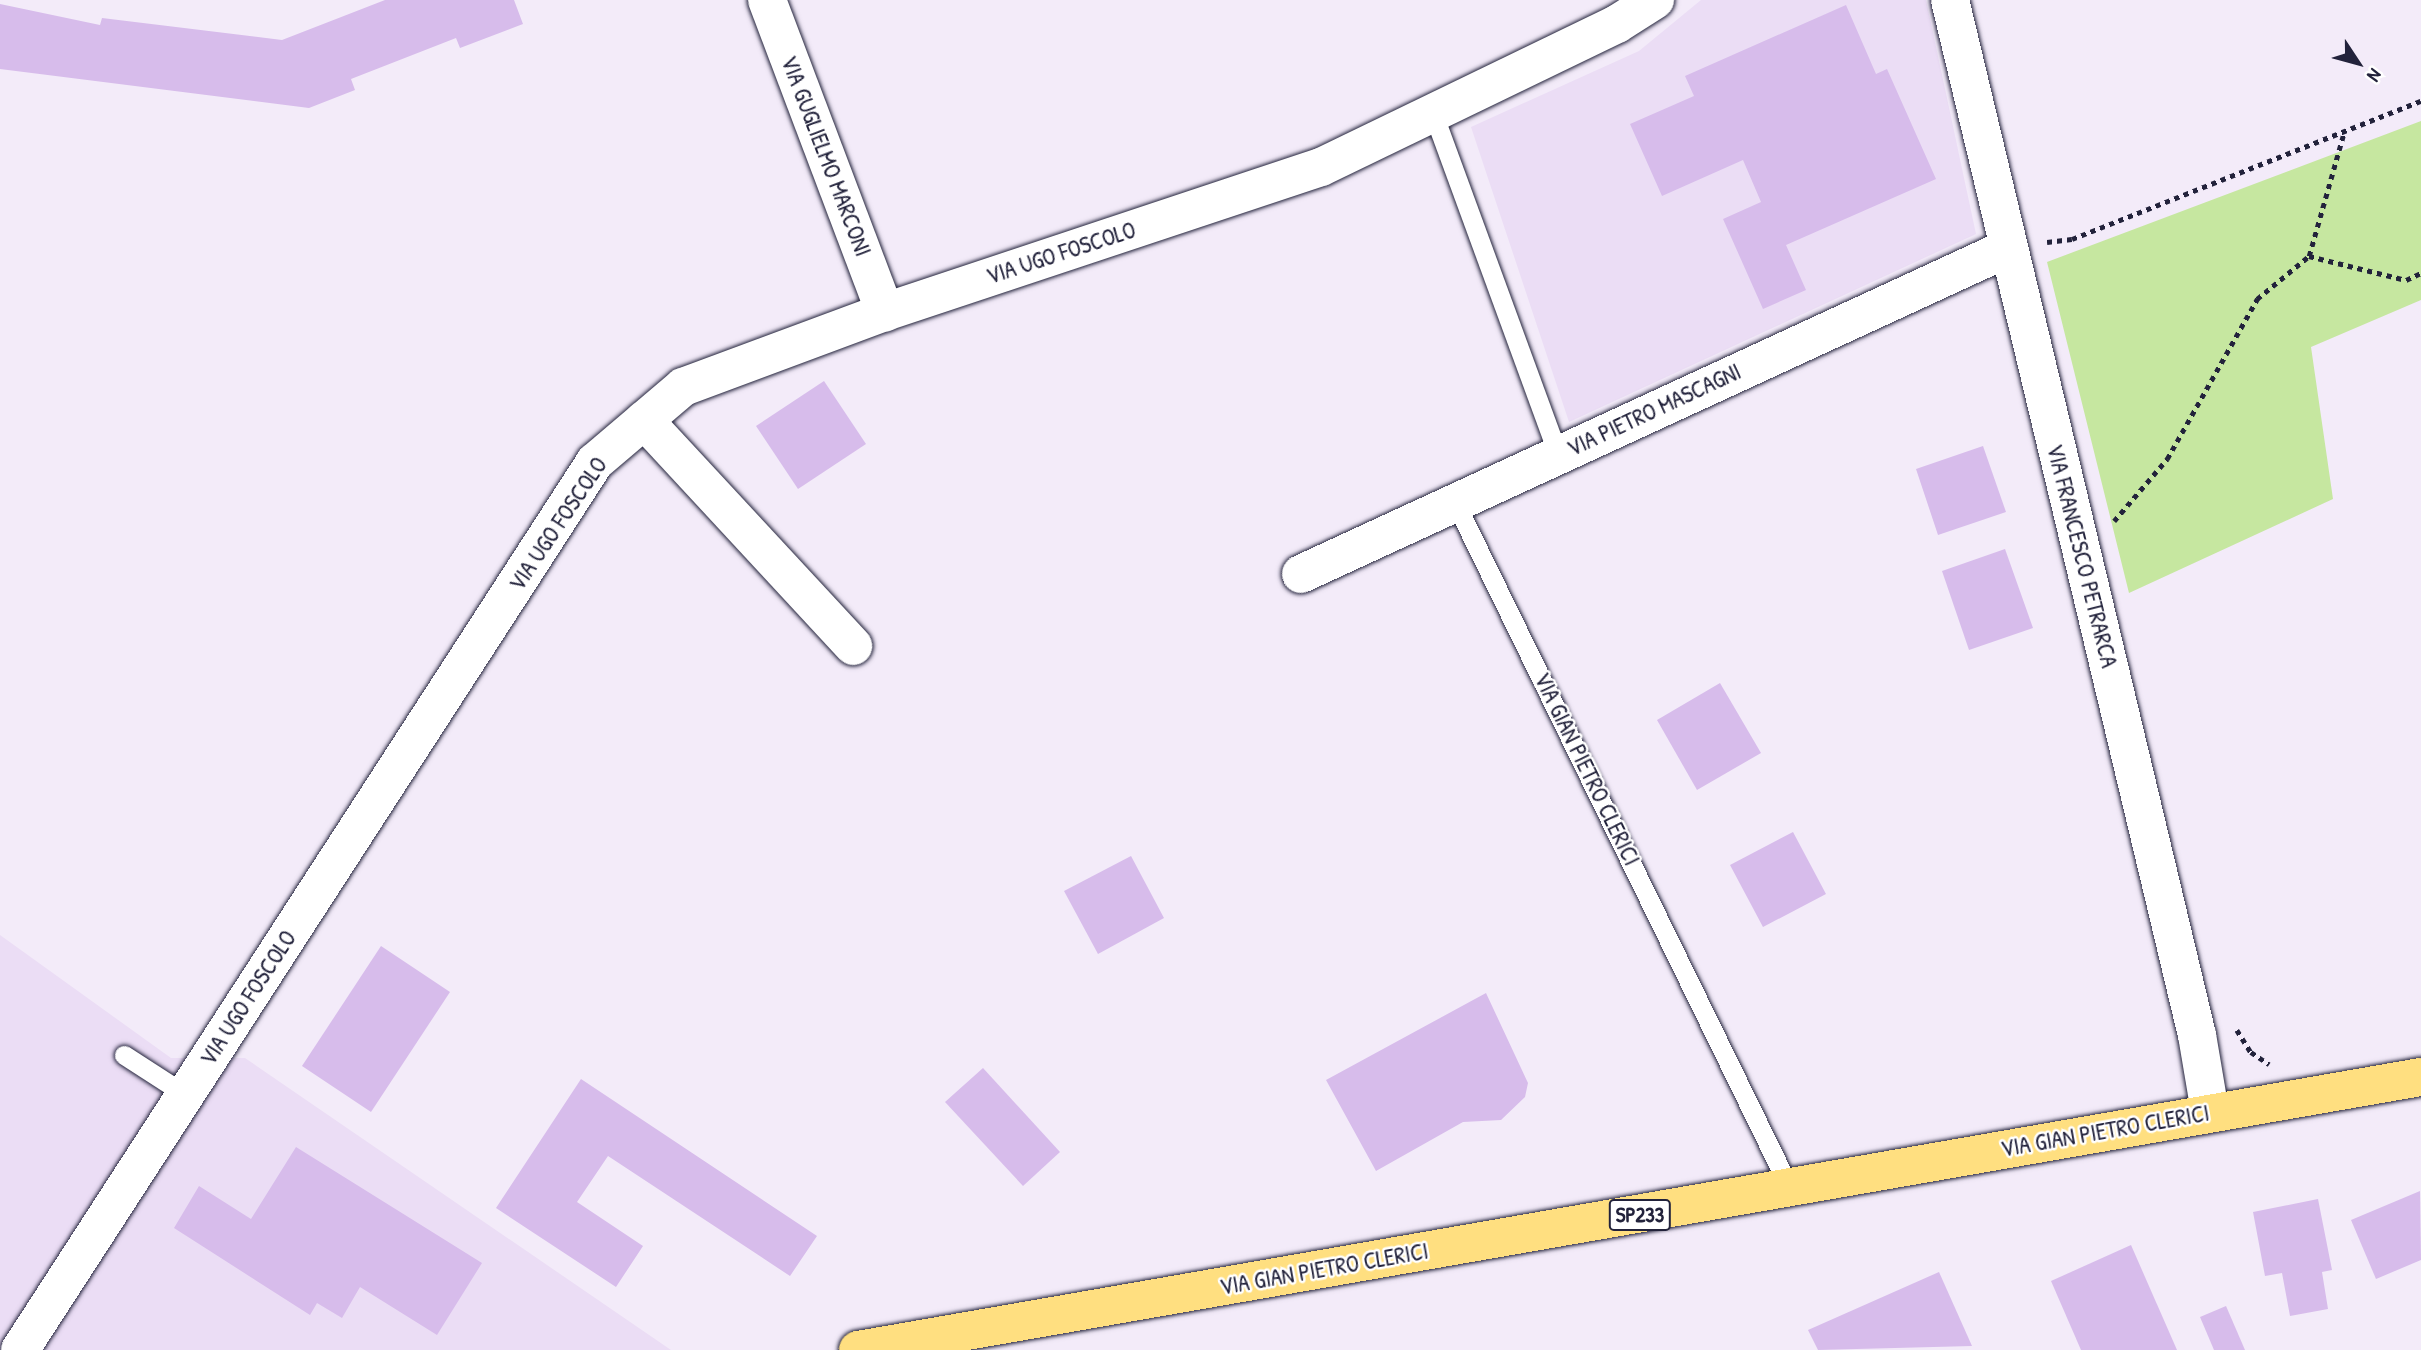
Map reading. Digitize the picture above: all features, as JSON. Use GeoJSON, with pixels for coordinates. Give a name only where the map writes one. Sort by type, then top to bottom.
{"type":"FeatureCollection","features":[{"type":"Feature","properties":{"kind":"main road","name":"VIA GIAN PIETRO CLERICI"},"geometry":{"type":"LineString","coordinates":[[858,1350],[2421,1077]]}},
{"type":"Feature","properties":{"kind":"street","name":"VIA GUGLIELMO MARCONI"},"geometry":{"type":"LineString","coordinates":[[768,0],[885,312]]}},
{"type":"Feature","properties":{"kind":"street","name":"VIA UGO FOSCOLO"},"geometry":{"type":"LineString","coordinates":[[20,1350],[66,1285],[595,462],[683,387],[885,312],[1321,167],[1433,113],[1614,12],[1655,0]]}},
{"type":"Feature","properties":{"kind":"street","name":"VIA FRANCESCO PETRARCA"},"geometry":{"type":"LineString","coordinates":[[1950,0],[2194,1022],[2210,1112]]}},
{"type":"Feature","properties":{"kind":"street","name":"VIA PIETRO MASCAGNI"},"geometry":{"type":"LineString","coordinates":[[1301,574],[2008,247]]}},
{"type":"Feature","properties":{"kind":"street"},"geometry":{"type":"LineString","coordinates":[[644,420],[853,646]]}},
{"type":"Feature","properties":{"kind":"street"},"geometry":{"type":"LineString","coordinates":[[50,1350],[66,1285]]}},
{"type":"Feature","properties":{"kind":"lane"},"geometry":{"type":"LineString","coordinates":[[1433,113],[1558,454]]}},
{"type":"Feature","properties":{"kind":"lane","name":"VIA GIAN PIETRO CLERICI"},"geometry":{"type":"LineString","coordinates":[[1455,502],[1790,1189]]}},
{"type":"Feature","properties":{"kind":"lane"},"geometry":{"type":"LineString","coordinates":[[124,1055],[186,1095]]}},
{"type":"Feature","properties":{"kind":"path"},"geometry":{"type":"LineString","coordinates":[[2008,247],[2072,239],[2421,101]]}},
{"type":"Feature","properties":{"kind":"path"},"geometry":{"type":"LineString","coordinates":[[2106,529],[2167,458],[2257,299],[2309,256],[2344,132]]}},
{"type":"Feature","properties":{"kind":"path"},"geometry":{"type":"LineString","coordinates":[[2309,256],[2406,280],[2421,273]]}},
{"type":"Feature","properties":{"kind":"shaded area"},"geometry":{"type":"Polygon","coordinates":[[[1701,0],[1926,0],[1976,234],[1569,422],[1471,127],[1639,51],[1701,0]]]}},
{"type":"Feature","properties":{"kind":"shaded area"},"geometry":{"type":"Polygon","coordinates":[[[0,935],[171,1058],[245,1058],[671,1350],[0,1350],[0,935]]]}},
{"type":"Feature","properties":{"kind":"green space"},"geometry":{"type":"Polygon","coordinates":[[[2421,121],[2421,300],[2311,347],[2333,499],[2129,593],[2047,262],[2421,121]]]}},
{"type":"Feature","properties":{"kind":"building"},"geometry":{"type":"Polygon","coordinates":[[[385,0],[514,0],[523,24],[460,48],[456,38],[351,79],[355,90],[309,108],[0,69],[0,4],[100,25],[102,18],[282,40],[385,0]]]}},
{"type":"Feature","properties":{"kind":"building"},"geometry":{"type":"Polygon","coordinates":[[[1846,5],[1876,74],[1887,69],[1936,179],[1786,245],[1806,290],[1763,309],[1723,219],[1761,202],[1743,160],[1662,196],[1630,124],[1694,96],[1685,76],[1846,5]]]}},
{"type":"Feature","properties":{"kind":"building"},"geometry":{"type":"Polygon","coordinates":[[[824,381],[866,444],[798,489],[756,426],[824,381]]]}},
{"type":"Feature","properties":{"kind":"building"},"geometry":{"type":"Polygon","coordinates":[[[1983,446],[2006,512],[1938,535],[1916,469],[1983,446]]]}},
{"type":"Feature","properties":{"kind":"building"},"geometry":{"type":"Polygon","coordinates":[[[2005,549],[2033,628],[1969,650],[1942,571],[2005,549]]]}},
{"type":"Feature","properties":{"kind":"building"},"geometry":{"type":"Polygon","coordinates":[[[1720,683],[1761,753],[1697,790],[1657,720],[1720,683]]]}},
{"type":"Feature","properties":{"kind":"building"},"geometry":{"type":"Polygon","coordinates":[[[1793,832],[1826,894],[1763,927],[1730,865],[1793,832]]]}},
{"type":"Feature","properties":{"kind":"building"},"geometry":{"type":"Polygon","coordinates":[[[1131,856],[1164,918],[1098,954],[1064,891],[1131,856]]]}},
{"type":"Feature","properties":{"kind":"building"},"geometry":{"type":"Polygon","coordinates":[[[381,946],[450,992],[371,1112],[302,1066],[381,946]]]}},
{"type":"Feature","properties":{"kind":"building"},"geometry":{"type":"Polygon","coordinates":[[[1486,993],[1528,1083],[1525,1097],[1501,1120],[1463,1122],[1376,1171],[1326,1080],[1486,993]]]}},
{"type":"Feature","properties":{"kind":"building"},"geometry":{"type":"Polygon","coordinates":[[[983,1068],[1060,1152],[1023,1186],[945,1102],[983,1068]]]}},
{"type":"Feature","properties":{"kind":"building"},"geometry":{"type":"Polygon","coordinates":[[[581,1079],[817,1236],[790,1276],[608,1156],[577,1202],[643,1246],[616,1287],[496,1208],[581,1079]]]}},
{"type":"Feature","properties":{"kind":"building"},"geometry":{"type":"Polygon","coordinates":[[[296,1147],[482,1263],[437,1335],[360,1287],[342,1318],[317,1303],[310,1315],[174,1228],[199,1186],[251,1219],[296,1147]]]}},
{"type":"Feature","properties":{"kind":"building"},"geometry":{"type":"Polygon","coordinates":[[[2420,1191],[2421,1260],[2376,1279],[2351,1220],[2420,1191]]]}},
{"type":"Feature","properties":{"kind":"building"},"geometry":{"type":"Polygon","coordinates":[[[2318,1199],[2332,1270],[2322,1272],[2328,1309],[2290,1316],[2282,1273],[2265,1276],[2253,1212],[2318,1199]]]}},
{"type":"Feature","properties":{"kind":"building"},"geometry":{"type":"Polygon","coordinates":[[[2131,1245],[2177,1350],[2081,1350],[2051,1281],[2131,1245]]]}},
{"type":"Feature","properties":{"kind":"building"},"geometry":{"type":"Polygon","coordinates":[[[1939,1272],[1972,1346],[1818,1350],[1808,1330],[1939,1272]]]}},
{"type":"Feature","properties":{"kind":"building"},"geometry":{"type":"Polygon","coordinates":[[[2226,1306],[2245,1350],[2214,1350],[2200,1317],[2226,1306]]]}}]}
